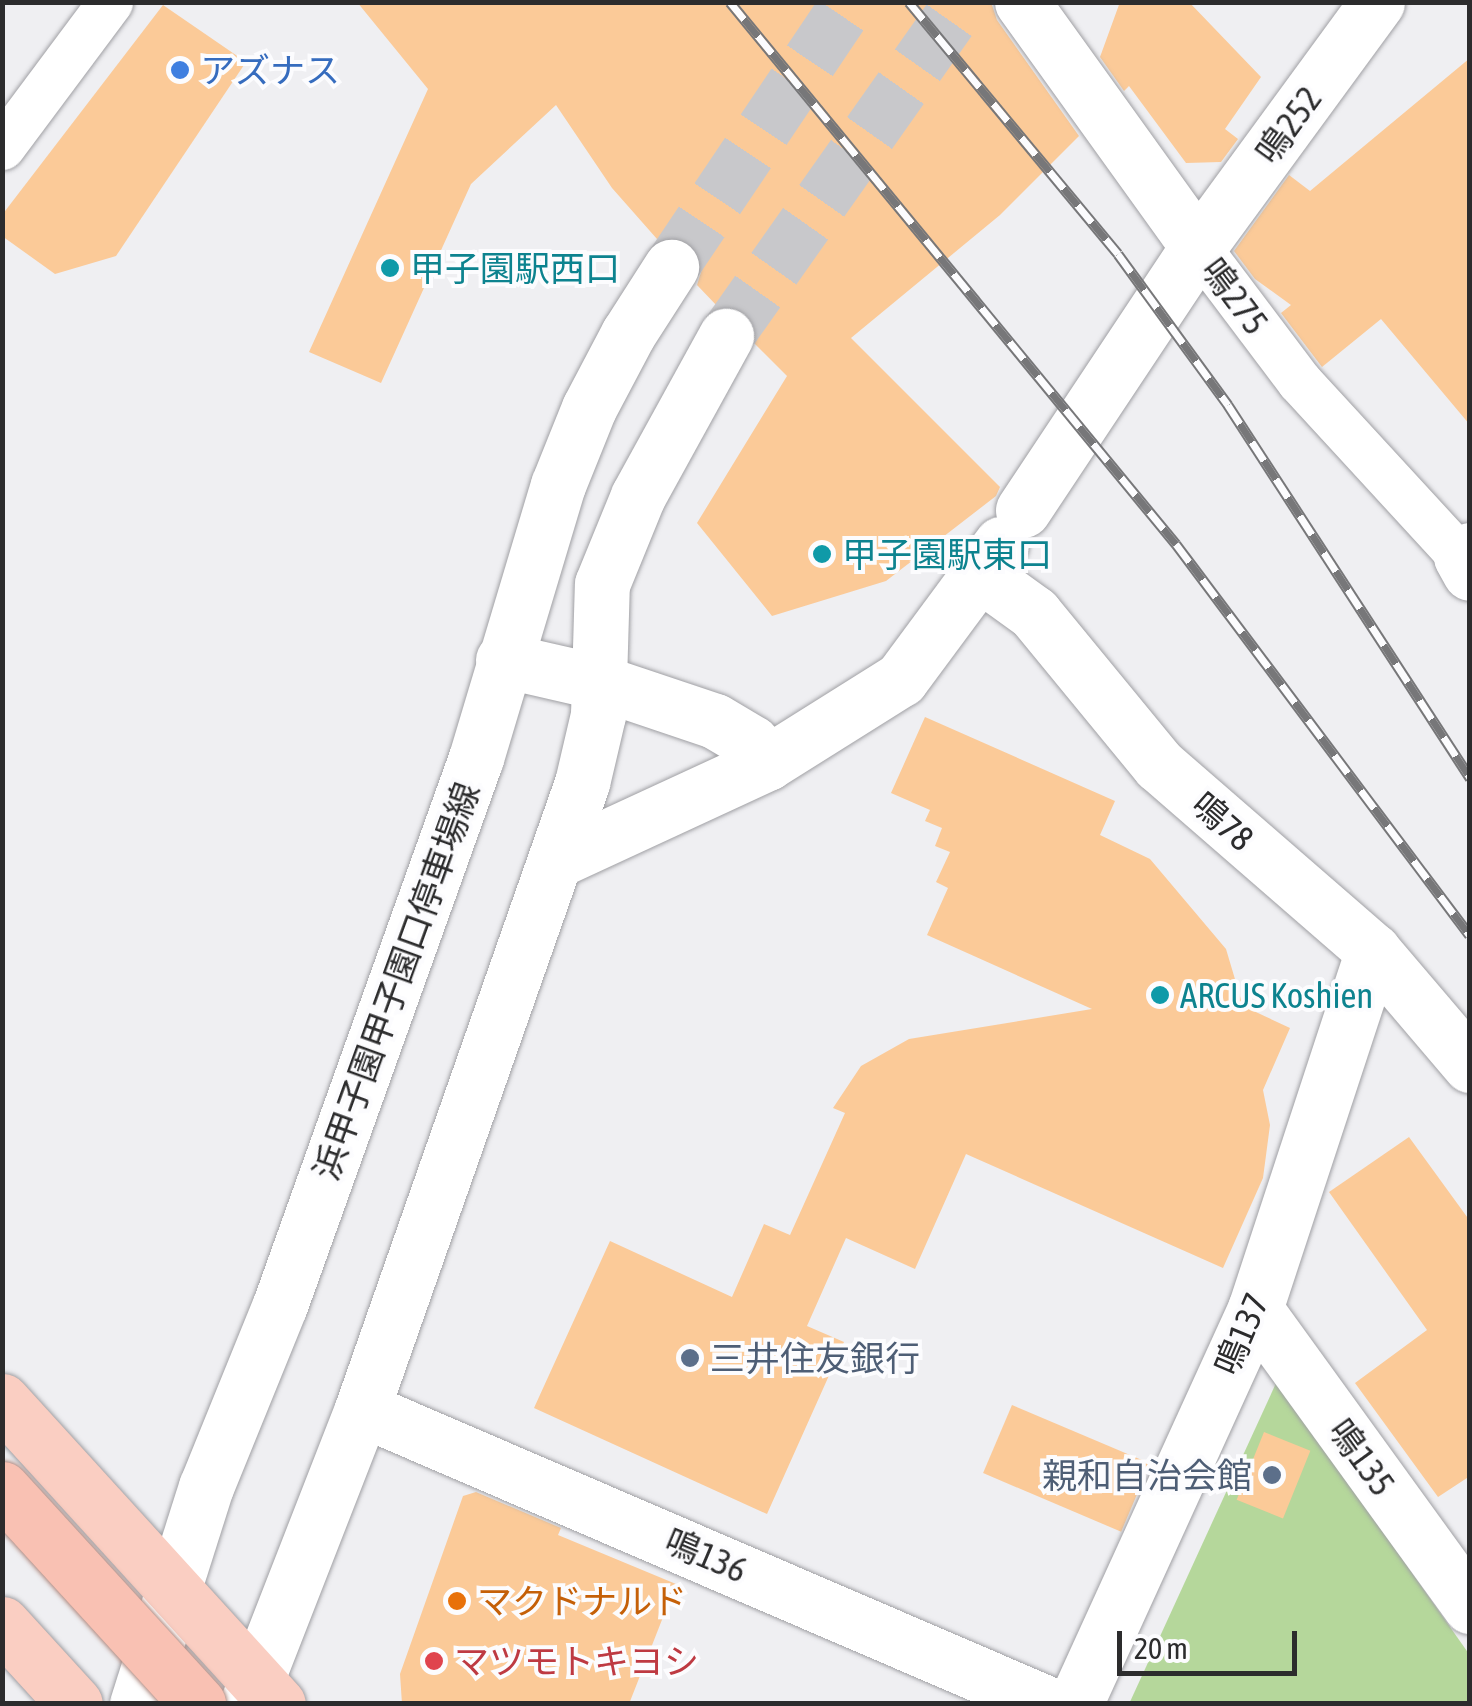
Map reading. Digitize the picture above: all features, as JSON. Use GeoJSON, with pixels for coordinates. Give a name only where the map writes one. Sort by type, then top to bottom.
{"type":"FeatureCollection","features":[{"type":"Feature","properties":{"kind":"highway"},"geometry":{"type":"LineString","coordinates":[[2,1400],[176,1590],[261,1696]]}},
{"type":"Feature","properties":{"kind":"highway"},"geometry":{"type":"LineString","coordinates":[[2,1489],[198,1704]]}},
{"type":"Feature","properties":{"kind":"highway"},"geometry":{"type":"LineString","coordinates":[[2,1624],[75,1704]]}},
{"type":"Feature","properties":{"kind":"street"},"geometry":{"type":"LineString","coordinates":[[2,147],[110,2]]}},
{"type":"Feature","properties":{"kind":"street","name":"鳴275"},"geometry":{"type":"LineString","coordinates":[[1022,2],[1299,382],[1467,560]]}},
{"type":"Feature","properties":{"kind":"street","name":"鳴252"},"geometry":{"type":"LineString","coordinates":[[555,861],[767,764],[901,678],[1003,540],[1198,247],[1377,2]]}},
{"type":"Feature","properties":{"kind":"street","name":"浜甲子園甲子園口停車場線"},"geometry":{"type":"LineString","coordinates":[[137,1704],[206,1487],[280,1306],[476,758],[539,542],[588,408],[671,267]]}},
{"type":"Feature","properties":{"kind":"street"},"geometry":{"type":"LineString","coordinates":[[261,1696],[555,861],[593,740],[602,584],[638,496],[726,336]]}},
{"type":"Feature","properties":{"kind":"street","name":"鳴78"},"geometry":{"type":"LineString","coordinates":[[1003,540],[1034,613],[1159,765],[1372,951],[1470,1066]]}},
{"type":"Feature","properties":{"kind":"street"},"geometry":{"type":"LineString","coordinates":[[504,660],[598,682],[715,720],[752,744],[767,764]]}},
{"type":"Feature","properties":{"kind":"street","name":"鳴137"},"geometry":{"type":"LineString","coordinates":[[1076,1704],[1255,1308],[1372,951]]}},
{"type":"Feature","properties":{"kind":"street","name":"鳴135"},"geometry":{"type":"LineString","coordinates":[[1255,1308],[1470,1606]]}},
{"type":"Feature","properties":{"kind":"street","name":"鳴136"},"geometry":{"type":"LineString","coordinates":[[362,1409],[1048,1704]]}},
{"type":"Feature","properties":{"kind":"green space"},"geometry":{"type":"Polygon","coordinates":[[[1277,1381],[1469,1654],[1469,1703],[1129,1704],[1277,1381]]]}},
{"type":"Feature","properties":{"kind":"building"},"geometry":{"type":"Polygon","coordinates":[[[357,2],[991,2],[997,20],[1079,136],[1000,215],[851,338],[1000,487],[996,496],[886,581],[772,616],[697,523],[787,376],[755,344],[752,319],[740,308],[718,307],[697,285],[702,269],[698,252],[687,240],[673,236],[657,239],[612,188],[556,105],[471,184],[381,383],[309,352],[428,89],[357,2]]]}},
{"type":"Feature","properties":{"kind":"building"},"geometry":{"type":"Polygon","coordinates":[[[1120,2],[1189,2],[1261,77],[1225,129],[1238,139],[1221,162],[1186,163],[1129,86],[1124,91],[1100,57],[1120,2]]]}},
{"type":"Feature","properties":{"kind":"building"},"geometry":{"type":"Polygon","coordinates":[[[163,5],[246,62],[116,256],[55,274],[2,236],[2,215],[163,5]]]}},
{"type":"Feature","properties":{"kind":"building"},"geometry":{"type":"Polygon","coordinates":[[[1470,58],[1470,425],[1381,319],[1322,367],[1281,313],[1291,305],[1255,279],[1234,251],[1289,175],[1310,191],[1470,58]]]}},
{"type":"Feature","properties":{"kind":"building","name":"ARCUS Koshien"},"geometry":{"type":"Polygon","coordinates":[[[925,717],[1115,801],[1100,835],[1150,859],[1226,949],[1243,1006],[1290,1028],[1263,1090],[1270,1125],[1263,1178],[1223,1268],[966,1154],[915,1269],[846,1238],[807,1326],[844,1342],[767,1514],[534,1408],[610,1241],[732,1297],[764,1224],[790,1235],[845,1113],[833,1108],[861,1066],[909,1039],[1092,1009],[927,935],[948,888],[936,882],[950,852],[935,846],[942,828],[925,821],[930,810],[891,793],[925,717]]]}},
{"type":"Feature","properties":{"kind":"building"},"geometry":{"type":"Polygon","coordinates":[[[1409,1137],[1470,1221],[1470,1476],[1438,1497],[1355,1383],[1427,1330],[1329,1192],[1409,1137]]]}},
{"type":"Feature","properties":{"kind":"building"},"geometry":{"type":"Polygon","coordinates":[[[1012,1405],[1150,1464],[1121,1532],[983,1473],[1012,1405]]]}},
{"type":"Feature","properties":{"kind":"building","name":"親和自治会館"},"geometry":{"type":"Polygon","coordinates":[[[1264,1432],[1310,1451],[1283,1518],[1237,1500],[1264,1432]]]}},
{"type":"Feature","properties":{"kind":"building"},"geometry":{"type":"Polygon","coordinates":[[[476,1492],[561,1528],[558,1535],[676,1584],[629,1704],[402,1704],[400,1674],[463,1496],[476,1492]]]}},
{"type":"Feature","properties":{"kind":"tunnel"},"geometry":{"type":"LineString","coordinates":[[671,267],[849,2]]}},
{"type":"Feature","properties":{"kind":"tunnel"},"geometry":{"type":"LineString","coordinates":[[726,336],[962,2]]}},
{"type":"Feature","properties":{"kind":"railway"},"geometry":{"type":"LineString","coordinates":[[730,2],[1176,544],[1470,935]]}},
{"type":"Feature","properties":{"kind":"railway"},"geometry":{"type":"LineString","coordinates":[[909,2],[1118,254],[1228,405],[1470,778]]}},
{"type":"Feature","properties":{"kind":"place","name":"アズナス"},"geometry":{"type":"Point","coordinates":[180,70]}},
{"type":"Feature","properties":{"kind":"place","name":"甲子園駅西口"},"geometry":{"type":"Point","coordinates":[390,268]}},
{"type":"Feature","properties":{"kind":"place","name":"甲子園駅東口"},"geometry":{"type":"Point","coordinates":[822,554]}},
{"type":"Feature","properties":{"kind":"place","name":"ARCUS Koshien"},"geometry":{"type":"Point","coordinates":[1160,995]}},
{"type":"Feature","properties":{"kind":"place","name":"三井住友銀行"},"geometry":{"type":"Point","coordinates":[690,1358]}},
{"type":"Feature","properties":{"kind":"place","name":"親和自治会館"},"geometry":{"type":"Point","coordinates":[1272,1475]}},
{"type":"Feature","properties":{"kind":"place","name":"マクドナルド"},"geometry":{"type":"Point","coordinates":[457,1601]}},
{"type":"Feature","properties":{"kind":"place","name":"マツモトキヨシ"},"geometry":{"type":"Point","coordinates":[434,1661]}}]}
